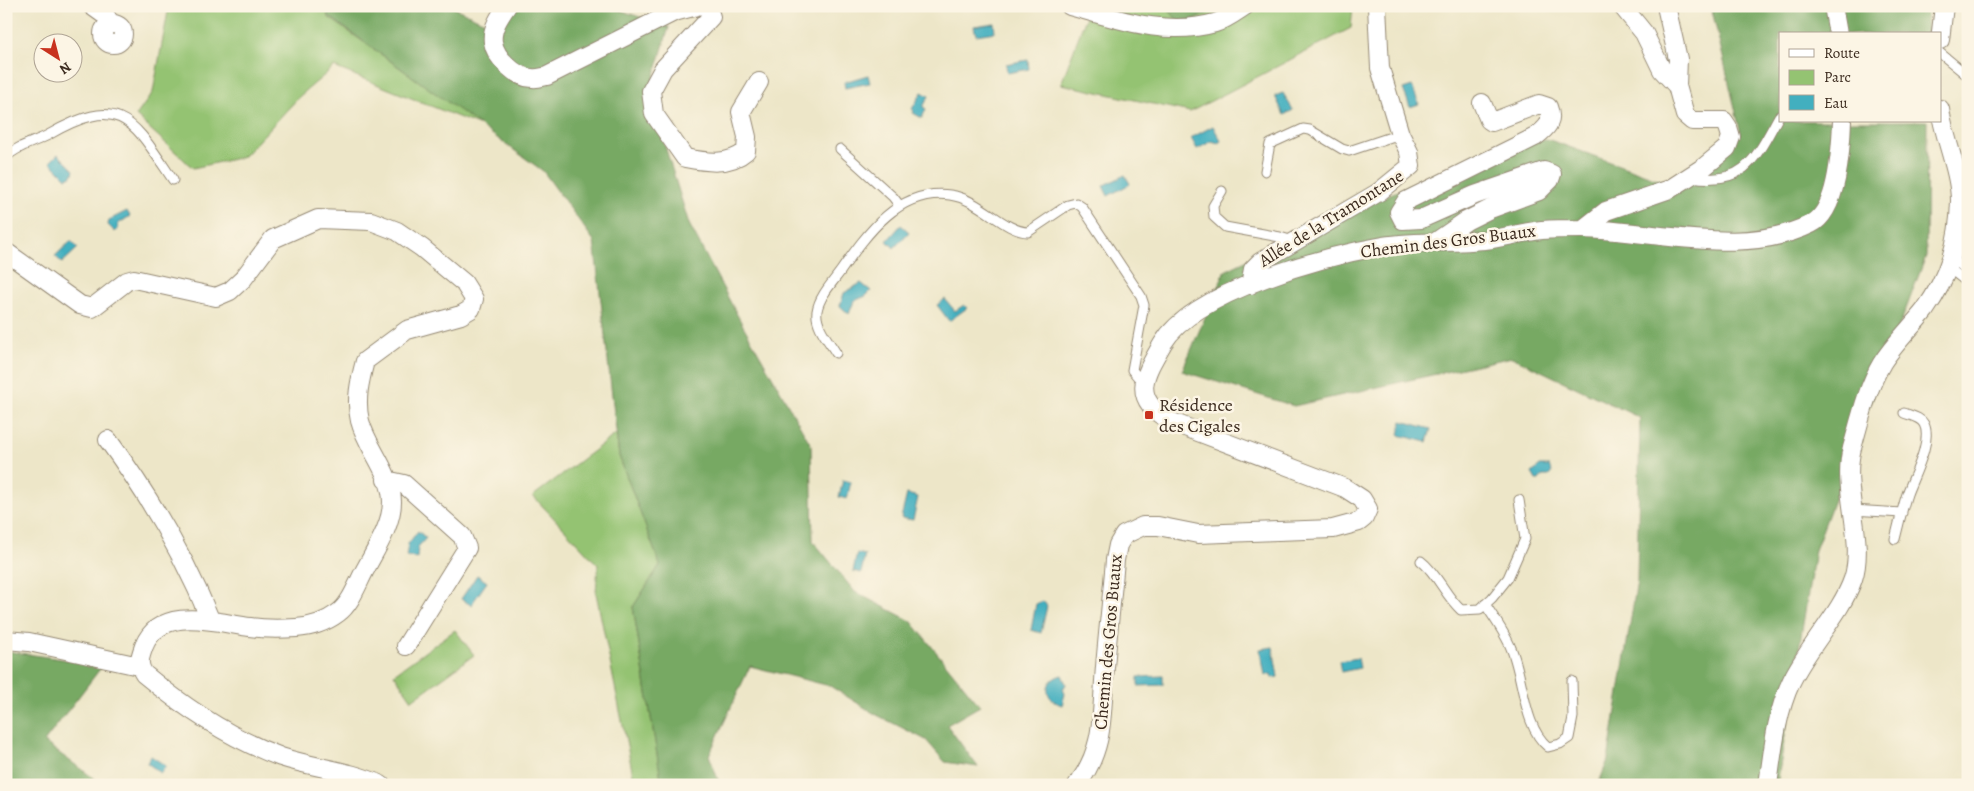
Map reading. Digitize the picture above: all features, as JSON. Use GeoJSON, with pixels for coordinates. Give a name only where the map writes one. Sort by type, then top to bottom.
{"type":"FeatureCollection","features":[{"type":"Feature","properties":{"kind":"street"},"geometry":{"type":"LineString","coordinates":[[92,6],[106,16],[111,24]]}},
{"type":"Feature","properties":{"kind":"street"},"geometry":{"type":"LineString","coordinates":[[507,6],[496,21],[493,42],[500,58],[514,71],[530,79],[547,76],[674,12],[697,6]]}},
{"type":"Feature","properties":{"kind":"street"},"geometry":{"type":"LineString","coordinates":[[703,6],[708,8],[712,17],[663,68],[651,91],[654,114],[685,158],[709,163],[738,158],[746,151],[747,137],[741,112],[759,82]]}},
{"type":"Feature","properties":{"kind":"street"},"geometry":{"type":"LineString","coordinates":[[1070,6],[1150,28],[1186,29],[1216,22],[1246,6]]}},
{"type":"Feature","properties":{"kind":"street","name":"Allée de la Tramontane"},"geometry":{"type":"LineString","coordinates":[[1250,285],[1251,274],[1256,265],[1379,192],[1407,172],[1411,166],[1411,160],[1400,134],[1380,68],[1378,6]]}},
{"type":"Feature","properties":{"kind":"street"},"geometry":{"type":"LineString","coordinates":[[1622,6],[1644,33],[1662,70],[1677,86]]}},
{"type":"Feature","properties":{"kind":"street"},"geometry":{"type":"LineString","coordinates":[[1583,229],[1606,210],[1670,189],[1726,148],[1731,137],[1724,121],[1692,120],[1685,115],[1677,86],[1678,59],[1666,6]]}},
{"type":"Feature","properties":{"kind":"street"},"geometry":{"type":"LineString","coordinates":[[1833,6],[1838,32]]}},
{"type":"Feature","properties":{"kind":"street"},"geometry":{"type":"LineString","coordinates":[[1941,32],[1944,6]]}},
{"type":"Feature","properties":{"kind":"street"},"geometry":{"type":"LineString","coordinates":[[1437,241],[1466,220],[1539,191],[1550,180],[1552,174],[1544,171],[1476,195],[1420,219],[1403,220],[1399,212],[1406,201],[1535,137],[1548,126],[1551,115],[1548,107],[1539,104],[1492,122],[1489,120],[1482,103]]}},
{"type":"Feature","properties":{"kind":"street"},"geometry":{"type":"LineString","coordinates":[[1768,785],[1776,727],[1791,681],[1853,579],[1856,558],[1848,474],[1852,450],[1873,380],[1883,362],[1925,310],[1943,282],[1951,263],[1958,232],[1961,170],[1942,115]]}},
{"type":"Feature","properties":{"kind":"street","name":"Chemin des Gros Buaux"},"geometry":{"type":"LineString","coordinates":[[1077,785],[1088,771],[1098,748],[1103,720],[1104,669],[1115,560],[1118,545],[1124,535],[1143,526],[1158,526],[1198,534],[1333,528],[1359,522],[1364,518],[1368,508],[1362,498],[1345,488],[1172,422],[1157,414],[1148,404],[1144,394],[1143,383],[1165,339],[1178,324],[1205,305],[1309,262],[1384,246],[1437,241],[1485,240],[1542,230],[1583,229],[1623,231],[1717,240],[1754,240],[1794,231],[1814,223],[1829,207],[1834,185],[1842,122]]}},
{"type":"Feature","properties":{"kind":"street"},"geometry":{"type":"LineString","coordinates":[[6,252],[80,305],[92,308],[127,281],[134,279],[216,297],[230,291],[243,279],[273,240],[318,219],[371,221],[397,231],[422,248],[464,283],[474,299],[471,309],[461,315],[407,330],[365,361],[358,390],[360,421],[392,495],[390,515],[364,570],[340,612],[319,624],[296,628],[251,627],[210,619],[189,619],[166,624],[148,636],[140,656],[139,666],[144,674],[202,718],[281,757],[362,776],[381,785]]}},
{"type":"Feature","properties":{"kind":"street"},"geometry":{"type":"LineString","coordinates":[[108,440],[142,486],[195,582],[210,619]]}},
{"type":"Feature","properties":{"kind":"street"},"geometry":{"type":"LineString","coordinates":[[386,480],[404,484],[462,536],[467,548],[406,646]]}},
{"type":"Feature","properties":{"kind":"street"},"geometry":{"type":"LineString","coordinates":[[6,640],[28,642],[139,666]]}},
{"type":"Feature","properties":{"kind":"lane"},"geometry":{"type":"LineString","coordinates":[[1942,55],[1968,76]]}},
{"type":"Feature","properties":{"kind":"lane"},"geometry":{"type":"LineString","coordinates":[[6,157],[12,151],[37,141],[75,120],[111,113],[128,121],[144,137],[173,180]]}},
{"type":"Feature","properties":{"kind":"lane"},"geometry":{"type":"LineString","coordinates":[[1690,176],[1714,180],[1738,173],[1756,156],[1779,116]]}},
{"type":"Feature","properties":{"kind":"lane"},"geometry":{"type":"LineString","coordinates":[[1265,171],[1270,144],[1303,128],[1349,151],[1400,134]]}},
{"type":"Feature","properties":{"kind":"lane"},"geometry":{"type":"LineString","coordinates":[[840,149],[893,197],[900,206]]}},
{"type":"Feature","properties":{"kind":"lane"},"geometry":{"type":"LineString","coordinates":[[1222,192],[1213,206],[1214,217],[1225,227],[1280,237],[1296,242]]}},
{"type":"Feature","properties":{"kind":"lane"},"geometry":{"type":"LineString","coordinates":[[836,353],[818,320],[817,311],[822,298],[863,239],[889,213],[900,206],[931,195],[950,195],[978,205],[1014,229],[1028,232],[1068,206],[1076,203],[1082,207],[1141,296],[1143,316],[1132,363],[1134,374],[1143,383]]}},
{"type":"Feature","properties":{"kind":"lane"},"geometry":{"type":"LineString","coordinates":[[1951,263],[1968,271]]}},
{"type":"Feature","properties":{"kind":"lane"},"geometry":{"type":"LineString","coordinates":[[1951,263],[1968,283]]}},
{"type":"Feature","properties":{"kind":"lane"},"geometry":{"type":"LineString","coordinates":[[1895,539],[1919,465],[1926,435],[1925,426],[1920,419],[1904,413]]}},
{"type":"Feature","properties":{"kind":"lane"},"geometry":{"type":"LineString","coordinates":[[1421,561],[1428,566],[1451,601],[1461,610],[1480,609],[1508,578],[1525,539],[1519,500]]}},
{"type":"Feature","properties":{"kind":"lane"},"geometry":{"type":"LineString","coordinates":[[1852,510],[1902,513]]}},
{"type":"Feature","properties":{"kind":"lane"},"geometry":{"type":"LineString","coordinates":[[1485,604],[1510,645],[1520,672],[1532,727],[1538,739],[1548,747],[1560,744],[1569,738],[1573,717],[1572,682]]}},
{"type":"Feature","properties":{"kind":"green space"},"geometry":{"type":"Polygon","coordinates":[[[169,6],[334,6],[327,16],[483,127],[334,67],[301,95],[243,157],[193,168],[136,116],[153,92],[169,6]]]}},
{"type":"Feature","properties":{"kind":"green space"},"geometry":{"type":"Polygon","coordinates":[[[334,6],[450,6],[485,22],[502,6],[608,6],[669,27],[649,94],[689,224],[741,322],[811,445],[813,541],[855,592],[911,621],[980,706],[947,725],[978,767],[945,762],[926,740],[875,714],[830,686],[750,666],[709,755],[720,785],[662,785],[633,607],[660,565],[619,456],[594,241],[543,171],[327,15],[334,6]]]}},
{"type":"Feature","properties":{"kind":"green space"},"geometry":{"type":"Polygon","coordinates":[[[1090,6],[1165,6],[1182,25],[1223,6],[1353,6],[1351,28],[1190,112],[1061,84],[1090,6]]]}},
{"type":"Feature","properties":{"kind":"green space"},"geometry":{"type":"Polygon","coordinates":[[[1165,6],[1223,6],[1182,25],[1165,6]]]}},
{"type":"Feature","properties":{"kind":"green space"},"geometry":{"type":"Polygon","coordinates":[[[1711,6],[1927,6],[1927,32],[1779,32],[1779,122],[1927,122],[1926,256],[1815,550],[1777,785],[1598,785],[1608,760],[1637,581],[1640,418],[1512,357],[1294,406],[1182,371],[1225,271],[1348,211],[1507,147],[1547,139],[1671,184],[1741,134],[1711,6]]]}},
{"type":"Feature","properties":{"kind":"green space"},"geometry":{"type":"Polygon","coordinates":[[[616,434],[619,456],[660,565],[633,607],[662,785],[635,785],[596,593],[598,565],[533,496],[616,434]]]}},
{"type":"Feature","properties":{"kind":"green space"},"geometry":{"type":"Polygon","coordinates":[[[455,630],[474,655],[412,700],[394,674],[455,630]]]}},
{"type":"Feature","properties":{"kind":"green space"},"geometry":{"type":"Polygon","coordinates":[[[6,651],[103,665],[44,742],[103,785],[6,785],[6,651]]]}},
{"type":"Feature","properties":{"kind":"water"},"geometry":{"type":"Polygon","coordinates":[[[994,23],[995,32],[976,35],[974,26],[994,23]]]}},
{"type":"Feature","properties":{"kind":"water"},"geometry":{"type":"Polygon","coordinates":[[[1028,60],[1029,69],[1007,73],[1006,64],[1028,60]]]}},
{"type":"Feature","properties":{"kind":"water"},"geometry":{"type":"Polygon","coordinates":[[[868,75],[870,83],[845,88],[844,82],[868,75]]]}},
{"type":"Feature","properties":{"kind":"water"},"geometry":{"type":"Polygon","coordinates":[[[1412,86],[1419,104],[1410,107],[1403,89],[1412,86]]]}},
{"type":"Feature","properties":{"kind":"water"},"geometry":{"type":"Polygon","coordinates":[[[922,92],[929,96],[923,107],[926,109],[922,118],[913,113],[912,109],[922,92]]]}},
{"type":"Feature","properties":{"kind":"water"},"geometry":{"type":"Polygon","coordinates":[[[1283,93],[1293,110],[1284,115],[1275,96],[1283,93]]]}},
{"type":"Feature","properties":{"kind":"water"},"geometry":{"type":"Polygon","coordinates":[[[1213,126],[1221,141],[1218,143],[1212,141],[1197,149],[1191,138],[1213,126]]]}},
{"type":"Feature","properties":{"kind":"water"},"geometry":{"type":"Polygon","coordinates":[[[58,154],[74,170],[72,176],[66,178],[50,162],[58,154]]]}},
{"type":"Feature","properties":{"kind":"water"},"geometry":{"type":"Polygon","coordinates":[[[1125,175],[1130,184],[1108,196],[1103,186],[1125,175]]]}},
{"type":"Feature","properties":{"kind":"water"},"geometry":{"type":"Polygon","coordinates":[[[127,211],[130,216],[118,224],[118,229],[115,232],[108,225],[109,220],[127,211]]]}},
{"type":"Feature","properties":{"kind":"water"},"geometry":{"type":"Polygon","coordinates":[[[901,225],[909,232],[894,248],[887,241],[901,225]]]}},
{"type":"Feature","properties":{"kind":"water"},"geometry":{"type":"Polygon","coordinates":[[[71,241],[78,248],[62,263],[55,256],[71,241]]]}},
{"type":"Feature","properties":{"kind":"water"},"geometry":{"type":"Polygon","coordinates":[[[861,283],[871,291],[866,296],[854,301],[849,314],[840,306],[844,293],[861,283]]]}},
{"type":"Feature","properties":{"kind":"water"},"geometry":{"type":"Polygon","coordinates":[[[945,299],[955,311],[964,305],[967,308],[949,321],[937,305],[945,299]]]}},
{"type":"Feature","properties":{"kind":"water"},"geometry":{"type":"Polygon","coordinates":[[[1402,421],[1431,429],[1427,442],[1399,435],[1402,421]]]}},
{"type":"Feature","properties":{"kind":"water"},"geometry":{"type":"Polygon","coordinates":[[[1540,466],[1549,466],[1552,472],[1549,476],[1542,476],[1539,480],[1536,480],[1532,473],[1540,466]]]}},
{"type":"Feature","properties":{"kind":"water"},"geometry":{"type":"Polygon","coordinates":[[[843,480],[851,482],[847,499],[839,497],[843,480]]]}},
{"type":"Feature","properties":{"kind":"water"},"geometry":{"type":"Polygon","coordinates":[[[907,494],[918,497],[913,520],[901,518],[907,494]]]}},
{"type":"Feature","properties":{"kind":"water"},"geometry":{"type":"Polygon","coordinates":[[[418,531],[426,538],[418,547],[417,558],[406,557],[408,544],[418,531]]]}},
{"type":"Feature","properties":{"kind":"water"},"geometry":{"type":"Polygon","coordinates":[[[857,553],[865,555],[861,573],[853,571],[857,553]]]}},
{"type":"Feature","properties":{"kind":"water"},"geometry":{"type":"Polygon","coordinates":[[[477,575],[487,582],[471,605],[461,599],[477,575]]]}},
{"type":"Feature","properties":{"kind":"water"},"geometry":{"type":"Polygon","coordinates":[[[1043,601],[1047,606],[1041,633],[1031,630],[1036,604],[1043,601]]]}},
{"type":"Feature","properties":{"kind":"water"},"geometry":{"type":"Polygon","coordinates":[[[1273,647],[1278,677],[1272,678],[1271,674],[1265,675],[1260,649],[1273,647]]]}},
{"type":"Feature","properties":{"kind":"water"},"geometry":{"type":"Polygon","coordinates":[[[1358,658],[1360,668],[1341,672],[1339,661],[1358,658]]]}},
{"type":"Feature","properties":{"kind":"water"},"geometry":{"type":"Polygon","coordinates":[[[1062,675],[1066,684],[1063,689],[1065,694],[1062,705],[1051,698],[1048,690],[1051,681],[1062,675]]]}},
{"type":"Feature","properties":{"kind":"water"},"geometry":{"type":"Polygon","coordinates":[[[1163,676],[1163,685],[1138,686],[1138,677],[1163,676]]]}},
{"type":"Feature","properties":{"kind":"water"},"geometry":{"type":"Polygon","coordinates":[[[151,756],[166,766],[161,773],[147,763],[151,756]]]}},
{"type":"Feature","properties":{"kind":"place","name":"Résidence des Cigales"},"geometry":{"type":"Point","coordinates":[1149,415]}}]}
